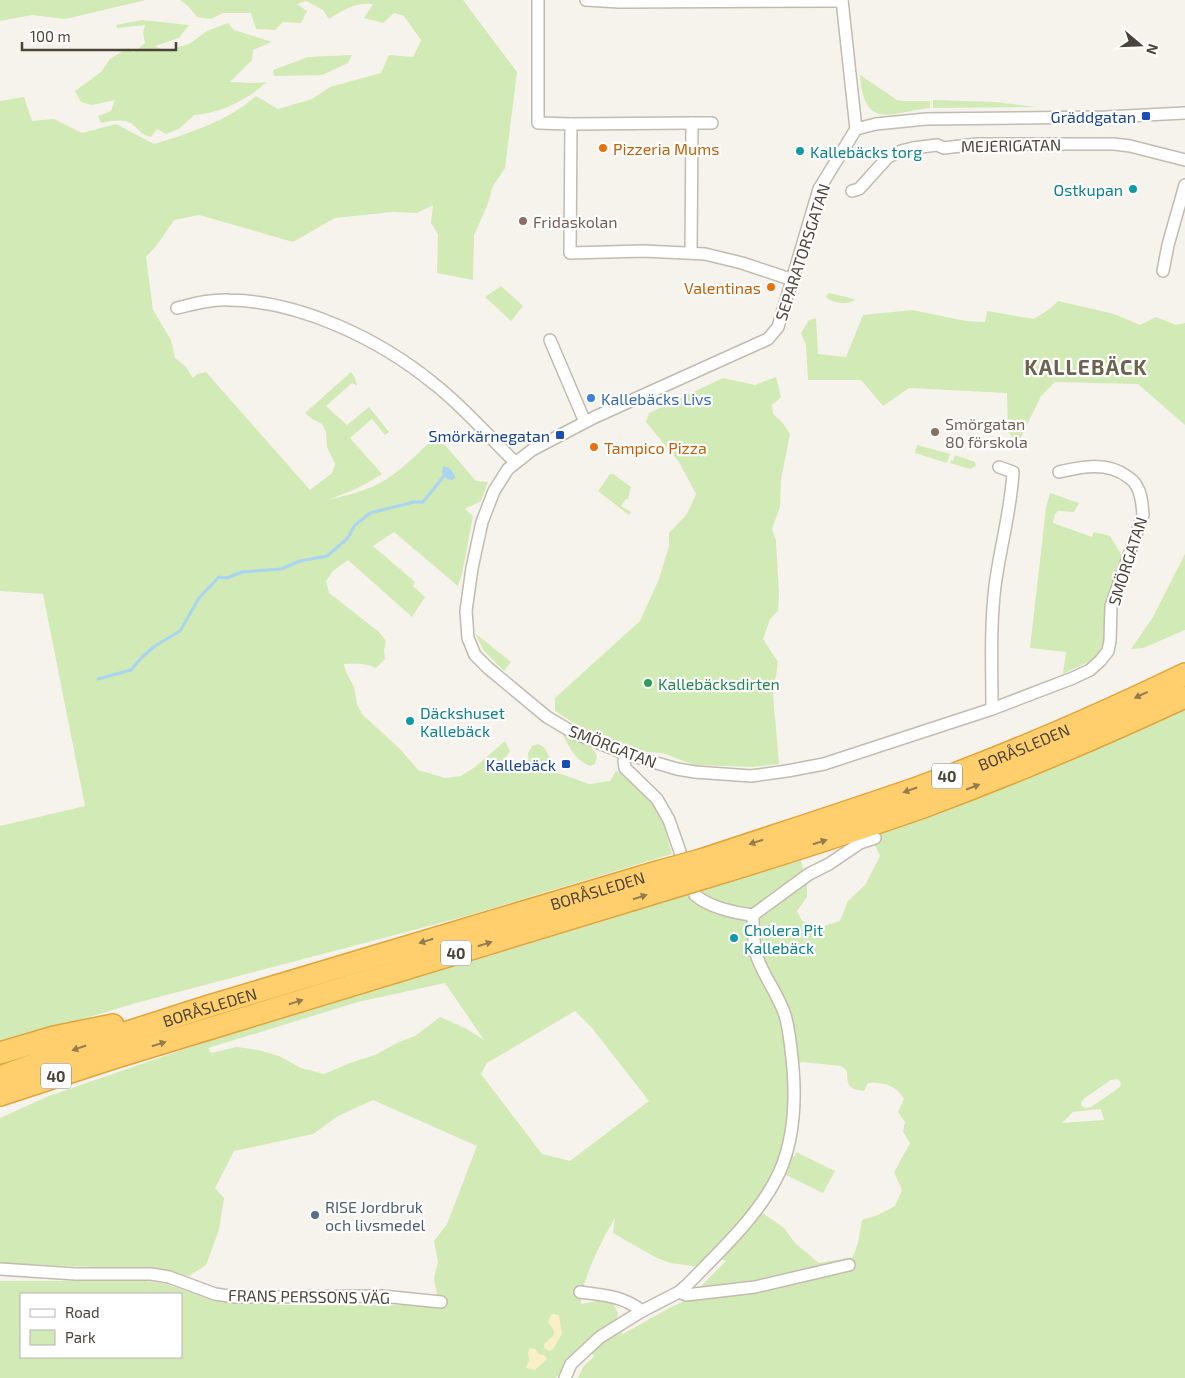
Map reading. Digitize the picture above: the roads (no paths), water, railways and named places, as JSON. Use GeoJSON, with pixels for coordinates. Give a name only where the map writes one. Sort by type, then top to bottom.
{"type":"FeatureCollection","features":[{"type":"Feature","properties":{"kind":"highway","name":"BORÅSLEDEN"},"geometry":{"type":"LineString","coordinates":[[704,868],[843,814],[928,784],[1068,727],[1185,674]]}},
{"type":"Feature","properties":{"kind":"highway","name":"BORÅSLEDEN"},"geometry":{"type":"LineString","coordinates":[[0,1077],[73,1050],[206,1007],[704,868],[850,832],[924,806],[1073,747],[1185,697]]}},
{"type":"Feature","properties":{"kind":"highway","name":"BORÅSLEDEN"},"geometry":{"type":"LineString","coordinates":[[0,1095],[660,881]]}},
{"type":"Feature","properties":{"kind":"highway"},"geometry":{"type":"LineString","coordinates":[[0,1053],[54,1036],[206,1007]]}},
{"type":"Feature","properties":{"kind":"highway"},"geometry":{"type":"LineString","coordinates":[[0,1111],[112,1058]]}},
{"type":"Feature","properties":{"kind":"street"},"geometry":{"type":"LineString","coordinates":[[538,0],[538,123],[712,123]]}},
{"type":"Feature","properties":{"kind":"street"},"geometry":{"type":"LineString","coordinates":[[586,0],[618,2],[842,0],[856,129]]}},
{"type":"Feature","properties":{"kind":"street","name":"MEJERIGATAN"},"geometry":{"type":"LineString","coordinates":[[856,129],[876,124],[926,119],[1106,117],[1185,113]]}},
{"type":"Feature","properties":{"kind":"street"},"geometry":{"type":"LineString","coordinates":[[691,252],[692,123]]}},
{"type":"Feature","properties":{"kind":"street"},"geometry":{"type":"LineString","coordinates":[[571,124],[570,253],[691,252],[742,263],[793,280]]}},
{"type":"Feature","properties":{"kind":"street","name":"SEPARATORSGATAN"},"geometry":{"type":"LineString","coordinates":[[585,422],[768,339],[778,327],[819,189],[856,129]]}},
{"type":"Feature","properties":{"kind":"street","name":"MEJERIGATAN"},"geometry":{"type":"LineString","coordinates":[[852,190],[859,188],[888,157],[901,151],[937,145],[944,148],[1006,144],[1114,144],[1130,146],[1185,160]]}},
{"type":"Feature","properties":{"kind":"street"},"geometry":{"type":"LineString","coordinates":[[1163,271],[1168,245],[1185,185]]}},
{"type":"Feature","properties":{"kind":"street"},"geometry":{"type":"LineString","coordinates":[[177,308],[207,301],[259,302],[308,315],[349,331],[395,356],[435,384],[515,462]]}},
{"type":"Feature","properties":{"kind":"street"},"geometry":{"type":"LineString","coordinates":[[550,340],[585,422]]}},
{"type":"Feature","properties":{"kind":"street","name":"SMÖRGATAN"},"geometry":{"type":"LineString","coordinates":[[585,422],[532,450],[515,462],[508,468],[494,491],[482,522],[472,568],[466,611],[466,626],[470,647],[488,668],[547,717],[582,736],[626,754],[695,772],[751,776],[773,774],[824,764],[992,710],[1090,670],[1108,650],[1111,606],[1143,515],[1142,500],[1136,483],[1124,474],[1112,469],[1086,466],[1058,472]]}},
{"type":"Feature","properties":{"kind":"street"},"geometry":{"type":"LineString","coordinates":[[992,710],[991,653],[995,586],[1012,488],[1013,472],[999,467]]}},
{"type":"Feature","properties":{"kind":"street"},"geometry":{"type":"LineString","coordinates":[[626,754],[625,768],[657,799],[669,820],[694,895],[702,901],[716,906],[753,915],[809,874],[829,864],[860,843],[875,838]]}},
{"type":"Feature","properties":{"kind":"street"},"geometry":{"type":"LineString","coordinates":[[566,1378],[571,1364],[600,1336],[679,1292],[727,1243],[766,1196],[781,1168],[788,1144],[794,1098],[794,1080],[788,1029],[780,1002],[757,956],[753,915]]}},
{"type":"Feature","properties":{"kind":"street"},"geometry":{"type":"LineString","coordinates":[[679,1292],[686,1295],[756,1287],[849,1265]]}},
{"type":"Feature","properties":{"kind":"street","name":"FRANS PERSSONS VÄG"},"geometry":{"type":"LineString","coordinates":[[0,1269],[76,1274],[151,1274],[169,1277],[215,1294],[236,1297],[382,1296],[441,1302]]}},
{"type":"Feature","properties":{"kind":"street"},"geometry":{"type":"LineString","coordinates":[[580,1292],[616,1297],[632,1303],[642,1311]]}},
{"type":"Feature","properties":{"kind":"water"},"geometry":{"type":"Polygon","coordinates":[[[443,466],[452,471],[455,477],[453,480],[447,479],[442,473],[443,466]]]}},
{"type":"Feature","properties":{"kind":"waterway"},"geometry":{"type":"LineString","coordinates":[[98,679],[131,670],[155,646],[180,631],[199,598],[219,577],[227,578],[242,572],[281,569],[300,561],[327,556],[347,539],[355,525],[370,513],[414,502],[423,502],[444,476]]}},
{"type":"Feature","properties":{"kind":"place","name":"Gräddgatan"},"geometry":{"type":"Point","coordinates":[1146,116]}},
{"type":"Feature","properties":{"kind":"place","name":"Pizzeria Mums"},"geometry":{"type":"Point","coordinates":[603,148]}},
{"type":"Feature","properties":{"kind":"place","name":"Kallebäcks torg"},"geometry":{"type":"Point","coordinates":[800,151]}},
{"type":"Feature","properties":{"kind":"place","name":"Ostkupan"},"geometry":{"type":"Point","coordinates":[1133,189]}},
{"type":"Feature","properties":{"kind":"place","name":"Fridaskolan"},"geometry":{"type":"Point","coordinates":[523,221]}},
{"type":"Feature","properties":{"kind":"place","name":"Valentinas"},"geometry":{"type":"Point","coordinates":[771,287]}},
{"type":"Feature","properties":{"kind":"place","name":"Kallebäcks Livs"},"geometry":{"type":"Point","coordinates":[591,398]}},
{"type":"Feature","properties":{"kind":"place","name":"Smörgatan 80 förskola"},"geometry":{"type":"Point","coordinates":[935,432]}},
{"type":"Feature","properties":{"kind":"place","name":"Smörkärnegatan"},"geometry":{"type":"Point","coordinates":[560,435]}},
{"type":"Feature","properties":{"kind":"place","name":"Tampico Pizza"},"geometry":{"type":"Point","coordinates":[594,447]}},
{"type":"Feature","properties":{"kind":"place","name":"Kallebäcksdirten"},"geometry":{"type":"Point","coordinates":[648,683]}},
{"type":"Feature","properties":{"kind":"place","name":"Däckshuset Kallebäck"},"geometry":{"type":"Point","coordinates":[410,721]}},
{"type":"Feature","properties":{"kind":"place","name":"Kallebäck"},"geometry":{"type":"Point","coordinates":[566,764]}},
{"type":"Feature","properties":{"kind":"place","name":"Cholera Pit Kallebäck"},"geometry":{"type":"Point","coordinates":[734,938]}},
{"type":"Feature","properties":{"kind":"place","name":"RISE Jordbruk och livsmedel"},"geometry":{"type":"Point","coordinates":[315,1215]}},
{"type":"Feature","properties":{"kind":"district","name":"KALLEBÄCK"},"geometry":{"type":"Point","coordinates":[1086,366]}}]}
